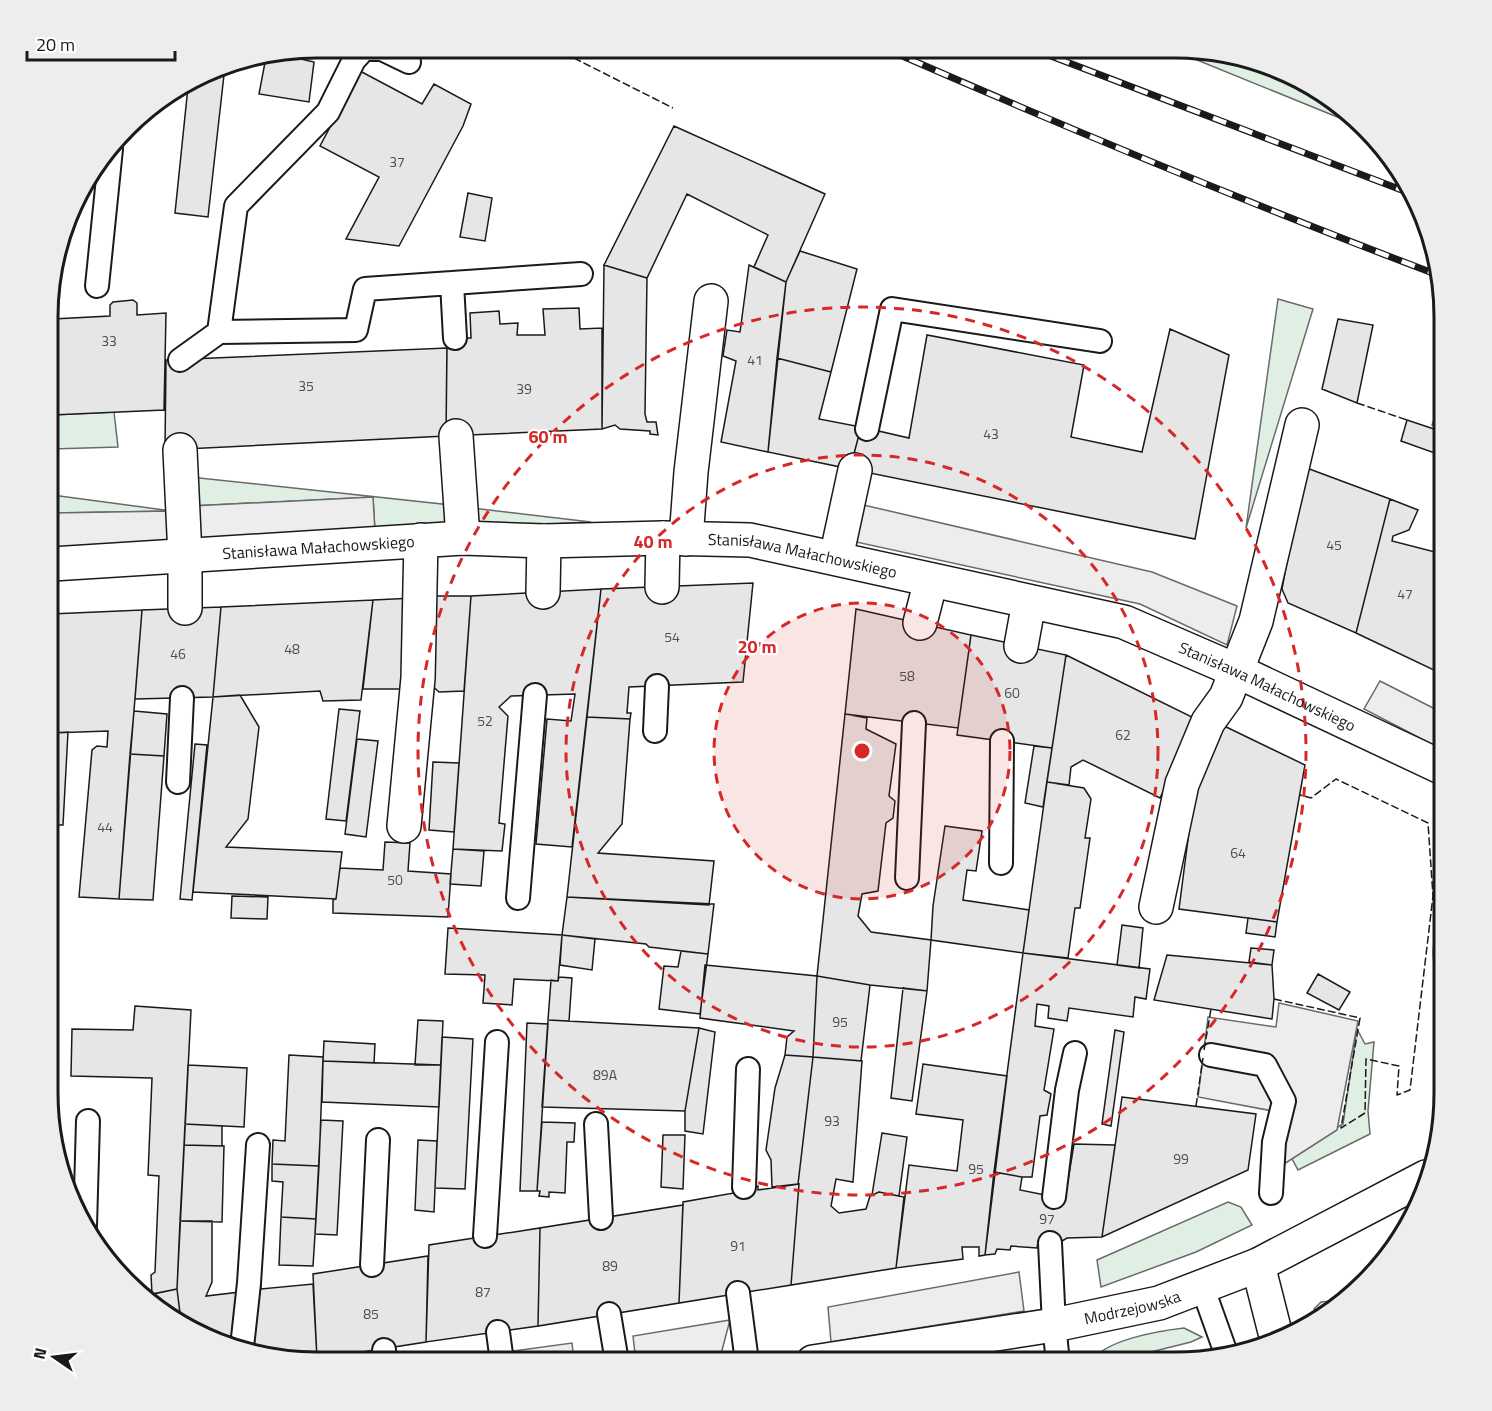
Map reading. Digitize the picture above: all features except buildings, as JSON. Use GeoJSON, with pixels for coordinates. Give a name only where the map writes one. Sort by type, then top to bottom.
{"type":"FeatureCollection","features":[{"type":"Feature","properties":{"kind":"street"},"geometry":{"type":"LineString","coordinates":[[662,587],[691,472],[711,301]]}},
{"type":"Feature","properties":{"kind":"street"},"geometry":{"type":"LineString","coordinates":[[1156,907],[1182,784],[1208,722],[1226,697],[1256,621],[1302,425]]}},
{"type":"Feature","properties":{"kind":"street"},"geometry":{"type":"LineString","coordinates":[[456,436],[464,538]]}},
{"type":"Feature","properties":{"kind":"street"},"geometry":{"type":"LineString","coordinates":[[180,450],[185,556],[184,608]]}},
{"type":"Feature","properties":{"kind":"street"},"geometry":{"type":"LineString","coordinates":[[836,558],[855,470]]}},
{"type":"Feature","properties":{"kind":"street","name":"Stanisława Małachowskiego"},"geometry":{"type":"LineString","coordinates":[[58,564],[464,538],[544,541],[675,538],[750,540],[1124,622],[1237,671],[1434,764]]}},
{"type":"Feature","properties":{"kind":"street"},"geometry":{"type":"LineString","coordinates":[[404,826],[418,678],[421,540]]}},
{"type":"Feature","properties":{"kind":"street"},"geometry":{"type":"LineString","coordinates":[[543,592],[544,541]]}},
{"type":"Feature","properties":{"kind":"street"},"geometry":{"type":"LineString","coordinates":[[920,623],[931,580]]}},
{"type":"Feature","properties":{"kind":"street"},"geometry":{"type":"LineString","coordinates":[[1021,646],[1029,602]]}},
{"type":"Feature","properties":{"kind":"street","name":"Modrzejowska"},"geometry":{"type":"LineString","coordinates":[[900,1352],[1054,1325],[1159,1303],[1258,1265],[1419,1181]]}},
{"type":"Feature","properties":{"kind":"street"},"geometry":{"type":"LineString","coordinates":[[1258,1265],[1275,1332]]}},
{"type":"Feature","properties":{"kind":"lane"},"geometry":{"type":"LineString","coordinates":[[219,332],[236,206],[328,112],[356,58]]}},
{"type":"Feature","properties":{"kind":"lane"},"geometry":{"type":"LineString","coordinates":[[401,58],[409,62]]}},
{"type":"Feature","properties":{"kind":"lane"},"geometry":{"type":"LineString","coordinates":[[97,285],[110,163]]}},
{"type":"Feature","properties":{"kind":"lane"},"geometry":{"type":"LineString","coordinates":[[180,360],[219,332],[356,330],[365,289],[581,274]]}},
{"type":"Feature","properties":{"kind":"lane"},"geometry":{"type":"LineString","coordinates":[[452,283],[455,339]]}},
{"type":"Feature","properties":{"kind":"lane"},"geometry":{"type":"LineString","coordinates":[[867,429],[892,309],[1100,340]]}},
{"type":"Feature","properties":{"kind":"lane"},"geometry":{"type":"LineString","coordinates":[[655,731],[657,686]]}},
{"type":"Feature","properties":{"kind":"lane"},"geometry":{"type":"LineString","coordinates":[[518,898],[535,695]]}},
{"type":"Feature","properties":{"kind":"lane"},"geometry":{"type":"LineString","coordinates":[[178,782],[182,698]]}},
{"type":"Feature","properties":{"kind":"lane"},"geometry":{"type":"LineString","coordinates":[[907,878],[915,723]]}},
{"type":"Feature","properties":{"kind":"lane"},"geometry":{"type":"LineString","coordinates":[[1001,863],[1002,741]]}},
{"type":"Feature","properties":{"kind":"lane"},"geometry":{"type":"LineString","coordinates":[[485,1236],[497,1042]]}},
{"type":"Feature","properties":{"kind":"lane"},"geometry":{"type":"LineString","coordinates":[[1054,1197],[1067,1090],[1075,1053]]}},
{"type":"Feature","properties":{"kind":"lane"},"geometry":{"type":"LineString","coordinates":[[1211,1055],[1265,1065],[1284,1101],[1274,1142],[1271,1192]]}},
{"type":"Feature","properties":{"kind":"lane"},"geometry":{"type":"LineString","coordinates":[[744,1187],[748,1069]]}},
{"type":"Feature","properties":{"kind":"lane"},"geometry":{"type":"LineString","coordinates":[[85,1209],[88,1121]]}},
{"type":"Feature","properties":{"kind":"lane"},"geometry":{"type":"LineString","coordinates":[[596,1124],[601,1218]]}},
{"type":"Feature","properties":{"kind":"lane"},"geometry":{"type":"LineString","coordinates":[[372,1264],[378,1140]]}},
{"type":"Feature","properties":{"kind":"lane"},"geometry":{"type":"LineString","coordinates":[[243,1342],[258,1146]]}},
{"type":"Feature","properties":{"kind":"lane"},"geometry":{"type":"LineString","coordinates":[[1050,1243],[1057,1352]]}},
{"type":"Feature","properties":{"kind":"lane"},"geometry":{"type":"LineString","coordinates":[[1203,1286],[1224,1348]]}},
{"type":"Feature","properties":{"kind":"lane"},"geometry":{"type":"LineString","coordinates":[[738,1293],[746,1352]]}},
{"type":"Feature","properties":{"kind":"lane"},"geometry":{"type":"LineString","coordinates":[[609,1314],[615,1352]]}},
{"type":"Feature","properties":{"kind":"lane"},"geometry":{"type":"LineString","coordinates":[[498,1332],[501,1352]]}},
{"type":"Feature","properties":{"kind":"green space"},"geometry":{"type":"Polygon","coordinates":[[[1196,59],[1242,67],[1274,78],[1304,93],[1339,118],[1196,59]]]}},
{"type":"Feature","properties":{"kind":"green space"},"geometry":{"type":"Polygon","coordinates":[[[1278,299],[1313,309],[1246,528],[1278,299]]]}},
{"type":"Feature","properties":{"kind":"green space"},"geometry":{"type":"Polygon","coordinates":[[[114,412],[118,447],[58,449],[58,415],[114,412]]]}},
{"type":"Feature","properties":{"kind":"green space"},"geometry":{"type":"Polygon","coordinates":[[[190,477],[451,505],[452,528],[375,532],[373,497],[191,506],[190,477]]]}},
{"type":"Feature","properties":{"kind":"green space"},"geometry":{"type":"Polygon","coordinates":[[[58,496],[172,511],[58,513],[58,496]]]}},
{"type":"Feature","properties":{"kind":"green space"},"geometry":{"type":"Polygon","coordinates":[[[472,508],[591,522],[473,528],[472,508]]]}},
{"type":"Feature","properties":{"kind":"green space"},"geometry":{"type":"Polygon","coordinates":[[[1357,1029],[1365,1044],[1374,1042],[1368,1111],[1370,1134],[1298,1170],[1290,1155],[1343,1124],[1357,1029]]]}},
{"type":"Feature","properties":{"kind":"green space"},"geometry":{"type":"Polygon","coordinates":[[[1228,1202],[1241,1207],[1252,1225],[1196,1252],[1101,1287],[1097,1260],[1228,1202]]]}},
{"type":"Feature","properties":{"kind":"green space"},"geometry":{"type":"Polygon","coordinates":[[[1329,1301],[1314,1311],[1314,1309],[1321,1302],[1329,1301]]]}},
{"type":"Feature","properties":{"kind":"green space"},"geometry":{"type":"Polygon","coordinates":[[[1184,1328],[1202,1337],[1151,1352],[1101,1352],[1119,1342],[1160,1331],[1184,1328]]]}},
{"type":"Feature","properties":{"kind":"shaded area"},"geometry":{"type":"Polygon","coordinates":[[[373,497],[375,532],[193,541],[191,506],[373,497]]]}},
{"type":"Feature","properties":{"kind":"shaded area"},"geometry":{"type":"Polygon","coordinates":[[[855,503],[1152,572],[1237,606],[1227,645],[1140,604],[847,540],[855,503]]]}},
{"type":"Feature","properties":{"kind":"shaded area"},"geometry":{"type":"Polygon","coordinates":[[[172,511],[171,545],[58,548],[58,513],[172,511]]]}},
{"type":"Feature","properties":{"kind":"shaded area"},"geometry":{"type":"Polygon","coordinates":[[[1380,681],[1434,708],[1434,745],[1364,709],[1380,681]]]}},
{"type":"Feature","properties":{"kind":"shaded area"},"geometry":{"type":"Polygon","coordinates":[[[1279,1003],[1358,1021],[1337,1130],[1270,1173],[1278,1112],[1198,1097],[1208,1017],[1276,1027],[1279,1003]]]}},
{"type":"Feature","properties":{"kind":"shaded area"},"geometry":{"type":"Polygon","coordinates":[[[1019,1272],[1024,1311],[831,1342],[828,1307],[1019,1272]]]}},
{"type":"Feature","properties":{"kind":"shaded area"},"geometry":{"type":"Polygon","coordinates":[[[730,1320],[722,1352],[635,1352],[633,1336],[730,1320]]]}},
{"type":"Feature","properties":{"kind":"shaded area"},"geometry":{"type":"Polygon","coordinates":[[[572,1343],[573,1352],[506,1352],[572,1343]]]}},
{"type":"Feature","properties":{"kind":"railway"},"geometry":{"type":"LineString","coordinates":[[907,58],[1159,165],[1430,272]]}},
{"type":"Feature","properties":{"kind":"railway"},"geometry":{"type":"LineString","coordinates":[[1056,58],[1400,189]]}},
{"type":"Feature","properties":{"kind":"fence"},"geometry":{"type":"LineString","coordinates":[[574,58],[673,108]]}},
{"type":"Feature","properties":{"kind":"fence"},"geometry":{"type":"LineString","coordinates":[[1357,403],[1407,420]]}},
{"type":"Feature","properties":{"kind":"fence"},"geometry":{"type":"LineString","coordinates":[[1274,999],[1360,1018],[1341,1128],[1365,1113],[1366,1059],[1399,1066],[1397,1095],[1410,1090],[1433,896],[1428,823],[1336,779],[1311,798],[1300,795]]}},
{"type":"Feature","properties":{"kind":"fence"},"geometry":{"type":"LineString","coordinates":[[1204,1050],[1211,1009]]}},
{"type":"Feature","properties":{"kind":"fence"},"geometry":{"type":"LineString","coordinates":[[1196,1106],[1203,1058]]}}]}
